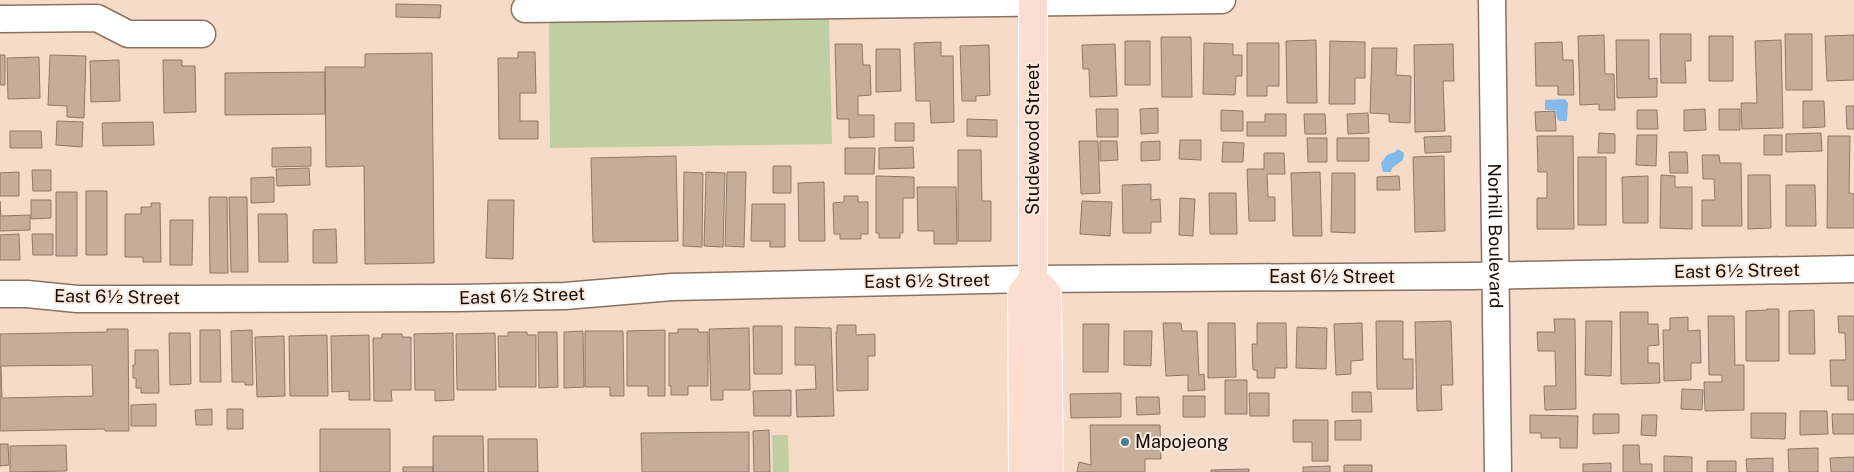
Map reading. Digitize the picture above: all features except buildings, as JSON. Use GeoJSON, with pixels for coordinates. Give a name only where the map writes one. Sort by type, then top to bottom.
{"type":"FeatureCollection","features":[{"type":"Feature","properties":{"kind":"main road","name":"Studewood Street"},"geometry":{"type":"LineString","coordinates":[[1033,1],[1034,279]]}},
{"type":"Feature","properties":{"kind":"main road"},"geometry":{"type":"LineString","coordinates":[[1023,472],[1022,294],[1034,279],[1047,293],[1049,472]]}},
{"type":"Feature","properties":{"kind":"street"},"geometry":{"type":"LineString","coordinates":[[525,9],[1222,0]]}},
{"type":"Feature","properties":{"kind":"street","name":"Norhill Boulevard"},"geometry":{"type":"LineString","coordinates":[[1492,0],[1498,472]]}},
{"type":"Feature","properties":{"kind":"street"},"geometry":{"type":"LineString","coordinates":[[0,18],[97,18],[128,34],[202,34]]}},
{"type":"Feature","properties":{"kind":"street","name":"East 6½ Street"},"geometry":{"type":"LineString","coordinates":[[0,294],[27,294],[77,299],[467,298],[565,296],[672,287],[1034,279],[1495,276],[1854,269]]}},
{"type":"Feature","properties":{"kind":"green space"},"geometry":{"type":"Polygon","coordinates":[[[829,15],[832,144],[550,148],[549,20],[829,15]]]}},
{"type":"Feature","properties":{"kind":"green space"},"geometry":{"type":"Polygon","coordinates":[[[772,435],[788,435],[789,472],[773,472],[772,435]]]}},
{"type":"Feature","properties":{"kind":"water"},"geometry":{"type":"Polygon","coordinates":[[[1565,99],[1568,103],[1567,121],[1557,119],[1556,110],[1545,110],[1545,100],[1565,99]]]}},
{"type":"Feature","properties":{"kind":"water"},"geometry":{"type":"Polygon","coordinates":[[[1398,149],[1404,153],[1403,160],[1392,168],[1391,172],[1383,172],[1381,163],[1387,155],[1398,149]]]}},
{"type":"Feature","properties":{"kind":"place","name":"Mapojeong"},"geometry":{"type":"Point","coordinates":[1125,442]}}]}
